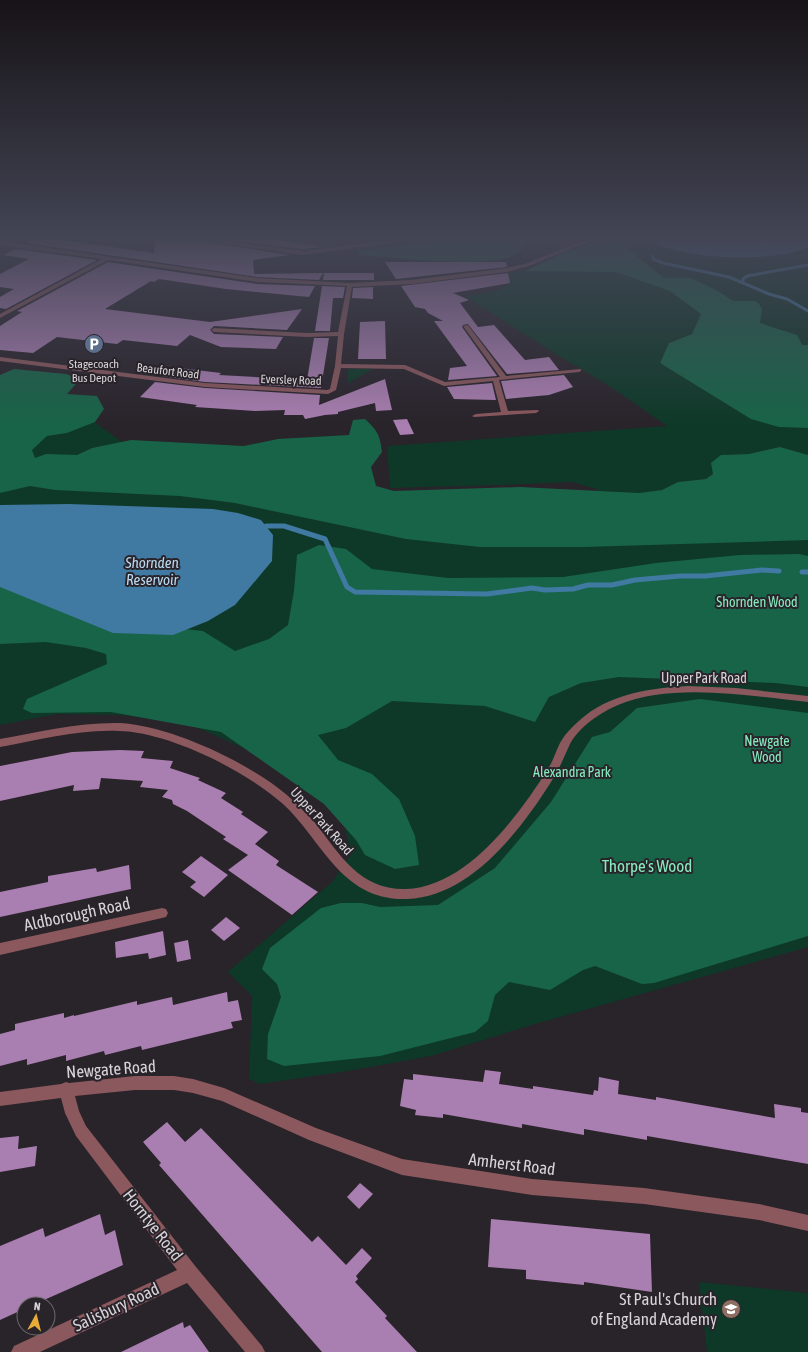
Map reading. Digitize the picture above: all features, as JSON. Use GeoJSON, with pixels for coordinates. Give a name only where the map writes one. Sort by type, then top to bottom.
{"type":"FeatureCollection","features":[{"type":"Feature","properties":{"kind":"street"},"geometry":{"type":"LineString","coordinates":[[0,316],[30,300]]}},
{"type":"Feature","properties":{"kind":"street","name":"Eversley Road"},"geometry":{"type":"LineString","coordinates":[[214,387],[280,392],[328,392],[333,390],[348,300]]}},
{"type":"Feature","properties":{"kind":"street"},"geometry":{"type":"LineString","coordinates":[[466,326],[504,378]]}},
{"type":"Feature","properties":{"kind":"street"},"geometry":{"type":"LineString","coordinates":[[214,330],[342,334]]}},
{"type":"Feature","properties":{"kind":"street","name":"Beaufort Road"},"geometry":{"type":"LineString","coordinates":[[0,359],[214,387]]}},
{"type":"Feature","properties":{"kind":"street"},"geometry":{"type":"LineString","coordinates":[[338,366],[405,367],[444,384],[496,380],[579,370]]}},
{"type":"Feature","properties":{"kind":"street"},"geometry":{"type":"LineString","coordinates":[[496,380],[505,413]]}},
{"type":"Feature","properties":{"kind":"street"},"geometry":{"type":"LineString","coordinates":[[476,416],[536,411]]}},
{"type":"Feature","properties":{"kind":"street","name":"Upper Park Road"},"geometry":{"type":"LineString","coordinates":[[0,743],[84,729],[121,727],[153,733],[184,742],[257,778],[277,793],[296,810],[316,833],[334,859],[362,882],[381,893],[404,894],[429,891],[453,881],[475,865],[501,839],[529,804],[554,768],[567,739],[586,720],[616,701],[660,691],[732,690],[808,699]]}},
{"type":"Feature","properties":{"kind":"street","name":"Aldborough Road"},"geometry":{"type":"LineString","coordinates":[[0,949],[162,914]]}},
{"type":"Feature","properties":{"kind":"street","name":"Newgate Road"},"geometry":{"type":"LineString","coordinates":[[0,1099],[66,1089],[135,1083],[174,1083],[193,1086],[224,1095]]}},
{"type":"Feature","properties":{"kind":"street","name":"Horntye Road"},"geometry":{"type":"LineString","coordinates":[[66,1089],[72,1113],[81,1131],[190,1273],[256,1352]]}},
{"type":"Feature","properties":{"kind":"street","name":"Amherst Road"},"geometry":{"type":"LineString","coordinates":[[224,1095],[314,1135],[402,1167],[532,1187],[644,1196],[760,1212],[808,1223]]}},
{"type":"Feature","properties":{"kind":"street","name":"Salisbury Road"},"geometry":{"type":"LineString","coordinates":[[20,1352],[190,1273]]}},
{"type":"Feature","properties":{"kind":"green space"},"geometry":{"type":"Polygon","coordinates":[[[471,300],[808,300],[808,379],[701,314],[692,334],[670,342],[660,363],[779,427],[808,428],[808,455],[780,447],[749,454],[721,455],[713,474],[706,479],[678,482],[662,490],[639,493],[597,491],[597,489],[571,482],[390,488],[387,446],[667,426],[608,385],[554,353],[471,300]]]}},
{"type":"Feature","properties":{"kind":"green space"},"geometry":{"type":"Polygon","coordinates":[[[682,300],[755,301],[762,309],[760,323],[797,335],[802,345],[808,345],[808,428],[779,427],[751,419],[660,363],[669,343],[692,334],[701,314],[682,300]]]}},
{"type":"Feature","properties":{"kind":"green space"},"geometry":{"type":"Polygon","coordinates":[[[14,369],[66,374],[80,379],[67,394],[97,396],[104,409],[95,422],[67,433],[47,436],[32,450],[35,458],[46,454],[77,455],[92,448],[131,440],[244,446],[278,439],[349,435],[353,420],[365,419],[377,433],[382,452],[371,467],[376,486],[394,491],[520,487],[639,493],[662,490],[678,482],[706,479],[713,474],[711,463],[721,455],[749,454],[780,447],[808,455],[808,540],[584,547],[480,547],[406,539],[235,503],[180,496],[55,490],[30,486],[0,493],[0,375],[14,369]]]}},
{"type":"Feature","properties":{"kind":"green space"},"geometry":{"type":"Polygon","coordinates":[[[348,369],[373,369],[347,384],[348,369]]]}},
{"type":"Feature","properties":{"kind":"green space","name":"Alexandra Park"},"geometry":{"type":"Polygon","coordinates":[[[94,422],[122,442],[92,448],[77,455],[63,455],[76,463],[808,530],[808,947],[535,1024],[431,1056],[348,1071],[260,1084],[249,1079],[252,996],[228,972],[333,881],[351,854],[342,816],[274,761],[186,723],[121,715],[57,714],[0,725],[0,433],[47,436],[67,433],[94,422]]]}},
{"type":"Feature","properties":{"kind":"green space","name":"Shornden Wood"},"geometry":{"type":"Polygon","coordinates":[[[319,545],[346,549],[372,569],[448,578],[563,577],[656,563],[740,555],[799,554],[808,556],[808,687],[776,683],[619,677],[581,683],[549,697],[535,722],[485,706],[392,701],[346,728],[318,735],[338,760],[372,774],[399,799],[415,836],[419,865],[395,869],[365,855],[356,840],[324,804],[221,732],[111,712],[32,713],[23,709],[27,699],[107,664],[106,654],[86,648],[46,642],[0,644],[0,579],[165,627],[203,631],[235,651],[269,639],[288,625],[294,591],[297,555],[319,545]]]}},
{"type":"Feature","properties":{"kind":"green space","name":"Thorpe's Wood"},"geometry":{"type":"Polygon","coordinates":[[[700,699],[808,713],[808,936],[654,983],[642,984],[595,966],[583,970],[550,990],[509,982],[495,995],[488,1021],[475,1032],[380,1056],[284,1066],[267,1059],[268,1034],[281,997],[277,984],[262,969],[270,948],[321,908],[341,903],[362,903],[380,907],[438,905],[495,868],[551,802],[592,737],[610,732],[637,708],[700,699]]]}},
{"type":"Feature","properties":{"kind":"green space"},"geometry":{"type":"Polygon","coordinates":[[[699,1282],[808,1293],[808,1352],[707,1352],[699,1282]]]}},
{"type":"Feature","properties":{"kind":"water","name":"Shornden Reservoir"},"geometry":{"type":"Polygon","coordinates":[[[69,504],[213,509],[238,513],[261,520],[273,535],[272,561],[235,605],[208,621],[173,635],[113,633],[0,587],[0,505],[69,504]]]}},
{"type":"Feature","properties":{"kind":"building"},"geometry":{"type":"Polygon","coordinates":[[[0,300],[23,300],[6,309],[0,308],[0,300]]]}},
{"type":"Feature","properties":{"kind":"building"},"geometry":{"type":"Polygon","coordinates":[[[37,300],[120,300],[105,309],[210,322],[302,309],[287,330],[214,326],[210,330],[214,334],[283,337],[276,349],[221,347],[190,335],[177,346],[123,340],[117,344],[57,337],[33,353],[0,350],[0,326],[22,312],[17,311],[37,300]]]}},
{"type":"Feature","properties":{"kind":"building"},"geometry":{"type":"Polygon","coordinates":[[[320,300],[333,300],[330,331],[315,331],[320,300]]]}},
{"type":"Feature","properties":{"kind":"building"},"geometry":{"type":"Polygon","coordinates":[[[410,300],[469,300],[460,303],[478,327],[494,325],[525,360],[549,357],[559,370],[507,374],[468,324],[463,325],[462,327],[497,376],[448,380],[450,368],[467,366],[434,321],[443,321],[428,313],[425,309],[415,307],[410,300]]]}},
{"type":"Feature","properties":{"kind":"building"},"geometry":{"type":"Polygon","coordinates":[[[385,321],[386,359],[358,359],[360,322],[385,321]]]}},
{"type":"Feature","properties":{"kind":"building"},"geometry":{"type":"Polygon","coordinates":[[[314,338],[329,338],[321,388],[205,382],[162,376],[171,367],[221,373],[219,375],[307,380],[314,338]]]}},
{"type":"Feature","properties":{"kind":"building"},"geometry":{"type":"Polygon","coordinates":[[[564,375],[573,387],[549,395],[506,399],[501,381],[564,375]]]}},
{"type":"Feature","properties":{"kind":"building"},"geometry":{"type":"Polygon","coordinates":[[[385,379],[392,410],[376,411],[375,403],[338,412],[338,414],[305,419],[303,415],[284,415],[285,410],[255,411],[195,407],[197,405],[140,397],[155,382],[205,388],[320,395],[319,405],[385,379]]]}},
{"type":"Feature","properties":{"kind":"building"},"geometry":{"type":"Polygon","coordinates":[[[492,383],[496,400],[454,399],[447,387],[492,383]]]}},
{"type":"Feature","properties":{"kind":"building"},"geometry":{"type":"Polygon","coordinates":[[[407,419],[414,434],[400,435],[393,420],[407,419]]]}},
{"type":"Feature","properties":{"kind":"building"},"geometry":{"type":"Polygon","coordinates":[[[120,750],[144,751],[141,758],[173,761],[170,768],[200,778],[198,780],[226,793],[221,798],[243,812],[241,814],[268,832],[255,844],[279,861],[276,865],[318,892],[292,915],[228,870],[248,855],[223,839],[226,837],[187,811],[173,804],[172,800],[162,797],[168,790],[140,787],[143,781],[101,778],[99,789],[73,791],[74,785],[0,801],[0,766],[72,752],[120,750]]]}},
{"type":"Feature","properties":{"kind":"building"},"geometry":{"type":"Polygon","coordinates":[[[201,856],[228,875],[204,897],[190,887],[196,882],[182,872],[201,856]]]}},
{"type":"Feature","properties":{"kind":"building"},"geometry":{"type":"Polygon","coordinates":[[[129,865],[131,889],[0,917],[0,892],[48,882],[48,876],[96,868],[97,872],[129,865]]]}},
{"type":"Feature","properties":{"kind":"building"},"geometry":{"type":"Polygon","coordinates":[[[226,917],[240,928],[224,941],[211,930],[226,917]]]}},
{"type":"Feature","properties":{"kind":"building"},"geometry":{"type":"Polygon","coordinates":[[[163,931],[166,955],[149,959],[148,953],[116,958],[115,942],[163,931]]]}},
{"type":"Feature","properties":{"kind":"building"},"geometry":{"type":"Polygon","coordinates":[[[188,940],[191,959],[177,962],[174,943],[188,940]]]}},
{"type":"Feature","properties":{"kind":"building"},"geometry":{"type":"Polygon","coordinates":[[[227,992],[228,1002],[238,1000],[242,1020],[231,1022],[233,1028],[142,1050],[141,1046],[105,1055],[104,1051],[66,1061],[66,1055],[27,1065],[27,1059],[0,1066],[0,1034],[15,1030],[15,1024],[64,1013],[64,1018],[137,1001],[137,1005],[172,997],[173,1005],[227,992]]]}},
{"type":"Feature","properties":{"kind":"building"},"geometry":{"type":"Polygon","coordinates":[[[485,1070],[501,1072],[499,1084],[533,1089],[533,1086],[593,1095],[594,1090],[598,1091],[599,1077],[619,1081],[618,1094],[656,1100],[656,1097],[775,1118],[774,1104],[801,1108],[801,1112],[808,1113],[808,1164],[647,1136],[647,1140],[584,1129],[584,1135],[522,1124],[522,1128],[443,1114],[443,1118],[415,1115],[416,1110],[400,1106],[404,1079],[413,1080],[413,1074],[483,1082],[485,1070]]]}},
{"type":"Feature","properties":{"kind":"building"},"geometry":{"type":"Polygon","coordinates":[[[167,1122],[185,1142],[201,1128],[312,1242],[318,1236],[346,1265],[362,1248],[372,1258],[356,1276],[358,1279],[355,1282],[387,1316],[385,1318],[417,1352],[322,1352],[159,1165],[161,1163],[143,1142],[167,1122]]]}},
{"type":"Feature","properties":{"kind":"building"},"geometry":{"type":"Polygon","coordinates":[[[19,1136],[18,1149],[37,1146],[35,1166],[0,1172],[0,1138],[19,1136]]]}},
{"type":"Feature","properties":{"kind":"building"},"geometry":{"type":"Polygon","coordinates":[[[360,1183],[373,1194],[359,1209],[347,1197],[360,1183]]]}},
{"type":"Feature","properties":{"kind":"building"},"geometry":{"type":"Polygon","coordinates":[[[100,1214],[105,1235],[115,1230],[123,1265],[53,1296],[16,1296],[16,1313],[0,1320],[0,1246],[43,1228],[45,1237],[100,1214]]]}},
{"type":"Feature","properties":{"kind":"building"},"geometry":{"type":"Polygon","coordinates":[[[491,1219],[650,1234],[652,1292],[584,1282],[584,1285],[526,1279],[526,1270],[488,1267],[491,1219]]]}},
{"type":"Feature","properties":{"kind":"building"},"geometry":{"type":"Polygon","coordinates":[[[183,1322],[184,1328],[190,1325],[209,1352],[121,1352],[183,1322]]]}},
{"type":"Feature","properties":{"kind":"waterway"},"geometry":{"type":"LineString","coordinates":[[789,300],[808,311]]}},
{"type":"Feature","properties":{"kind":"waterway"},"geometry":{"type":"LineString","coordinates":[[266,526],[284,526],[325,539],[347,587],[355,592],[487,594],[532,588],[545,590],[573,589],[588,585],[612,585],[635,580],[680,576],[705,576],[762,570],[779,571]]}},
{"type":"Feature","properties":{"kind":"waterway"},"geometry":{"type":"LineString","coordinates":[[802,572],[808,572]]}},
{"type":"Feature","properties":{"kind":"place","name":"Stagecoach Bus Depot"},"geometry":{"type":"Point","coordinates":[94,344]}},
{"type":"Feature","properties":{"kind":"place","name":"St Paul's Church of England Academy"},"geometry":{"type":"Point","coordinates":[731,1309]}},
{"type":"Feature","properties":{"kind":"park label","name":"Newgate Wood"},"geometry":{"type":"Point","coordinates":[767,750]}}]}
